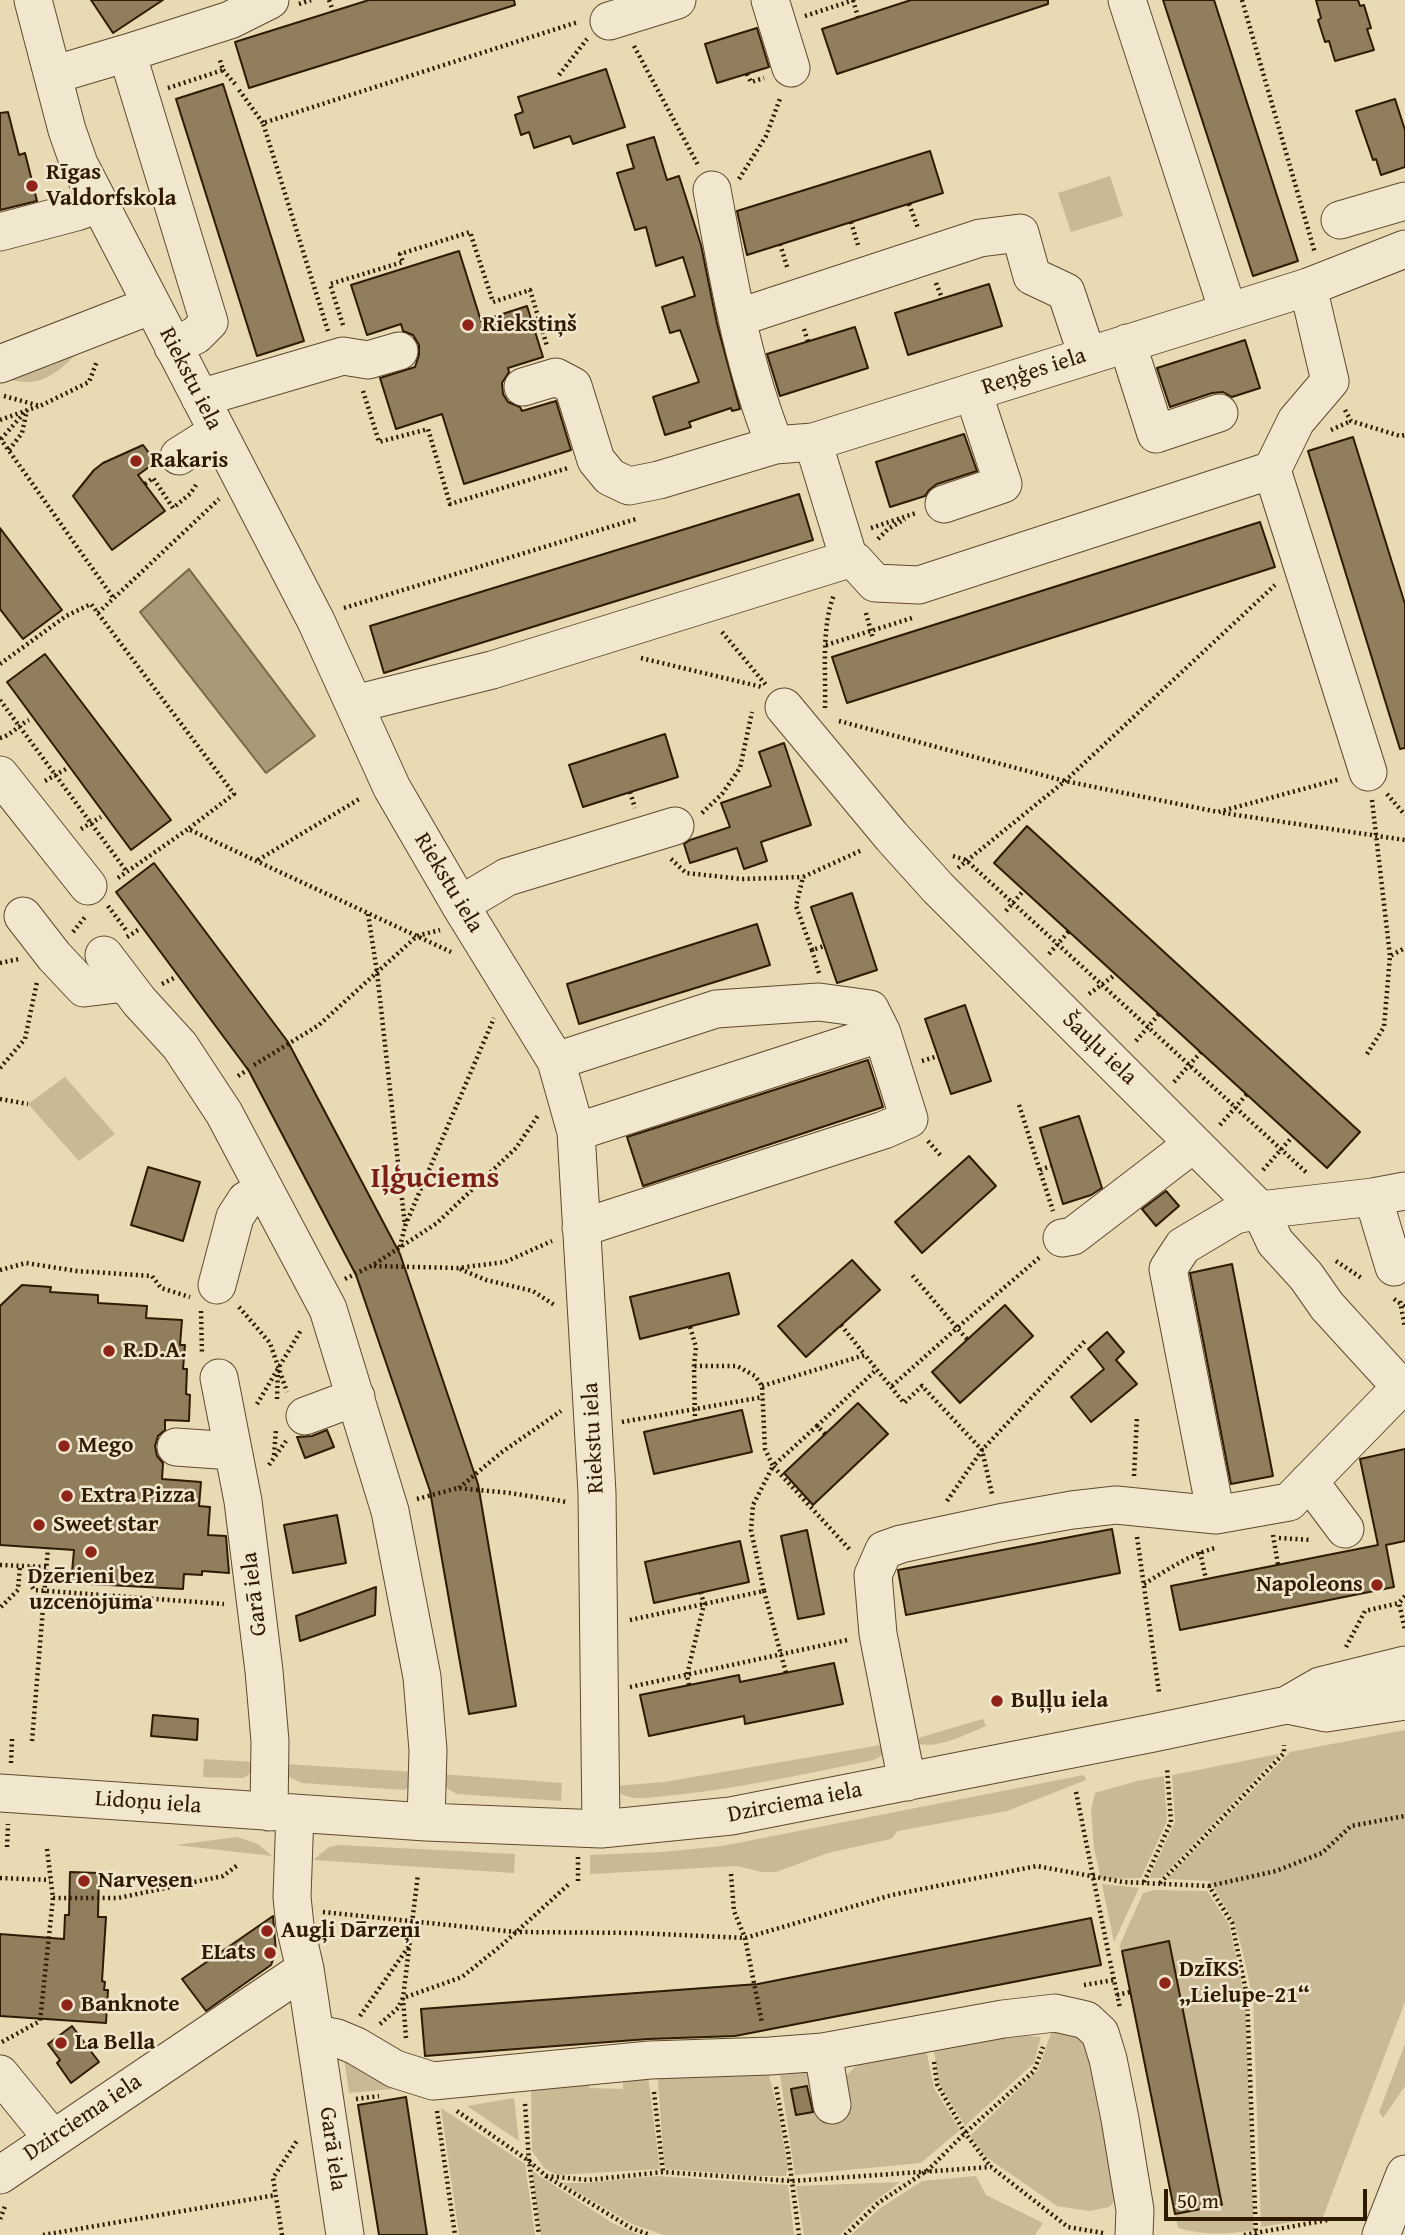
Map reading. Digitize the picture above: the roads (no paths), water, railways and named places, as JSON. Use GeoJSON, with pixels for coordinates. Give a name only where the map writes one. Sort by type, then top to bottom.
{"type":"FeatureCollection","features":[{"type":"Feature","properties":{"kind":"street","name":"Riekstu iela"},"geometry":{"type":"LineString","coordinates":[[33,0],[67,130],[79,164],[316,621],[392,788],[556,1061],[576,1132],[582,1228],[597,1506],[601,1829]]}},
{"type":"Feature","properties":{"kind":"street"},"geometry":{"type":"LineString","coordinates":[[610,21],[677,0]]}},
{"type":"Feature","properties":{"kind":"street"},"geometry":{"type":"LineString","coordinates":[[1127,0],[1228,311]]}},
{"type":"Feature","properties":{"kind":"street"},"geometry":{"type":"LineString","coordinates":[[53,75],[210,27],[262,4]]}},
{"type":"Feature","properties":{"kind":"street"},"geometry":{"type":"LineString","coordinates":[[774,12],[791,68]]}},
{"type":"Feature","properties":{"kind":"street"},"geometry":{"type":"LineString","coordinates":[[127,53],[209,322],[196,335],[173,347]]}},
{"type":"Feature","properties":{"kind":"street"},"geometry":{"type":"LineString","coordinates":[[1340,220],[1405,201]]}},
{"type":"Feature","properties":{"kind":"street"},"geometry":{"type":"LineString","coordinates":[[714,203],[742,345],[775,445]]}},
{"type":"Feature","properties":{"kind":"street"},"geometry":{"type":"LineString","coordinates":[[0,232],[99,204]]}},
{"type":"Feature","properties":{"kind":"street"},"geometry":{"type":"LineString","coordinates":[[737,318],[980,238],[1020,233],[1032,276],[1066,292],[1087,355]]}},
{"type":"Feature","properties":{"kind":"street","name":"Reņģes iela"},"geometry":{"type":"LineString","coordinates":[[540,382],[573,386],[596,460],[610,477],[629,486],[659,480],[775,445],[813,442],[1315,284],[1405,249]]}},
{"type":"Feature","properties":{"kind":"street"},"geometry":{"type":"LineString","coordinates":[[1315,284],[1330,381],[1296,421],[1272,470],[1368,772]]}},
{"type":"Feature","properties":{"kind":"street"},"geometry":{"type":"LineString","coordinates":[[5,381],[110,321],[152,305]]}},
{"type":"Feature","properties":{"kind":"street"},"geometry":{"type":"LineString","coordinates":[[1127,343],[1156,434],[1219,413]]}},
{"type":"Feature","properties":{"kind":"street"},"geometry":{"type":"LineString","coordinates":[[200,398],[345,358],[368,360],[399,351]]}},
{"type":"Feature","properties":{"kind":"street"},"geometry":{"type":"LineString","coordinates":[[928,509],[1003,484],[972,392]]}},
{"type":"Feature","properties":{"kind":"street"},"geometry":{"type":"LineString","coordinates":[[178,456],[217,432]]}},
{"type":"Feature","properties":{"kind":"street"},"geometry":{"type":"LineString","coordinates":[[813,442],[848,553],[875,583],[919,585],[1272,470]]}},
{"type":"Feature","properties":{"kind":"street"},"geometry":{"type":"LineString","coordinates":[[355,704],[492,670],[592,640],[701,606],[848,553]]}},
{"type":"Feature","properties":{"kind":"street","name":"Šauļu iela"},"geometry":{"type":"LineString","coordinates":[[776,698],[938,888],[1252,1201],[1275,1242],[1306,1276],[1327,1306],[1401,1387],[1309,1481]]}},
{"type":"Feature","properties":{"kind":"street"},"geometry":{"type":"LineString","coordinates":[[0,775],[102,883]]}},
{"type":"Feature","properties":{"kind":"street"},"geometry":{"type":"LineString","coordinates":[[460,905],[507,877],[659,831]]}},
{"type":"Feature","properties":{"kind":"street"},"geometry":{"type":"LineString","coordinates":[[23,916],[54,956],[84,988],[115,969],[180,1046],[224,1112],[265,1190],[331,1289],[328,1309],[390,1511],[422,1677],[428,1750],[426,1822]]}},
{"type":"Feature","properties":{"kind":"street"},"geometry":{"type":"LineString","coordinates":[[556,1061],[716,1009],[819,1002],[870,1009],[882,1033],[909,1119],[872,1134],[582,1228]]}},
{"type":"Feature","properties":{"kind":"street"},"geometry":{"type":"LineString","coordinates":[[576,1132],[882,1033]]}},
{"type":"Feature","properties":{"kind":"street"},"geometry":{"type":"LineString","coordinates":[[1062,1238],[1073,1237],[1196,1147]]}},
{"type":"Feature","properties":{"kind":"street"},"geometry":{"type":"LineString","coordinates":[[215,1296],[235,1217],[246,1200],[265,1190]]}},
{"type":"Feature","properties":{"kind":"street"},"geometry":{"type":"LineString","coordinates":[[1220,1531],[1168,1269],[1183,1246],[1235,1215],[1252,1201],[1336,1200],[1389,1194],[1394,1267]]}},
{"type":"Feature","properties":{"kind":"street","name":"Garā iela"},"geometry":{"type":"LineString","coordinates":[[219,1378],[243,1501],[256,1606],[271,1672],[270,1741],[282,1813],[295,1926],[316,2034],[345,2235]]}},
{"type":"Feature","properties":{"kind":"street"},"geometry":{"type":"LineString","coordinates":[[304,1416],[356,1397]]}},
{"type":"Feature","properties":{"kind":"street"},"geometry":{"type":"LineString","coordinates":[[176,1447],[232,1451]]}},
{"type":"Feature","properties":{"kind":"street"},"geometry":{"type":"LineString","coordinates":[[907,1782],[878,1634],[873,1575],[884,1550],[999,1523],[1072,1510],[1116,1506],[1133,1507],[1220,1531],[1289,1502],[1309,1481],[1334,1535]]}},
{"type":"Feature","properties":{"kind":"street","name":"Dzirciema iela"},"geometry":{"type":"LineString","coordinates":[[282,1813],[601,1829],[731,1816],[1287,1705],[1320,1686],[1405,1665]]}},
{"type":"Feature","properties":{"kind":"street","name":"Dzirciema iela"},"geometry":{"type":"LineString","coordinates":[[1287,1705],[1326,1713],[1405,1701]]}},
{"type":"Feature","properties":{"kind":"street","name":"Lidoņu iela"},"geometry":{"type":"LineString","coordinates":[[0,1793],[282,1813]]}},
{"type":"Feature","properties":{"kind":"street","name":"Dzirciema iela"},"geometry":{"type":"LineString","coordinates":[[0,2175],[305,1969]]}},
{"type":"Feature","properties":{"kind":"street"},"geometry":{"type":"LineString","coordinates":[[316,2034],[337,2038],[356,2046],[434,2088],[523,2072],[650,2060],[766,2040],[823,2052],[1055,2012],[1086,2020],[1100,2033],[1108,2059],[1130,2178],[1135,2210],[1134,2235]]}},
{"type":"Feature","properties":{"kind":"street"},"geometry":{"type":"LineString","coordinates":[[823,2052],[831,2105]]}},
{"type":"Feature","properties":{"kind":"street"},"geometry":{"type":"LineString","coordinates":[[0,2074],[52,2139]]}},
{"type":"Feature","properties":{"kind":"street"},"geometry":{"type":"LineString","coordinates":[[1381,2235],[1405,2174]]}},
{"type":"Feature","properties":{"kind":"place","name":"Rīgas Valdorfskola"},"geometry":{"type":"Point","coordinates":[32,186]}},
{"type":"Feature","properties":{"kind":"place","name":"Riekstiņš"},"geometry":{"type":"Point","coordinates":[468,325]}},
{"type":"Feature","properties":{"kind":"place","name":"Rakaris"},"geometry":{"type":"Point","coordinates":[136,461]}},
{"type":"Feature","properties":{"kind":"place","name":"R.D.A."},"geometry":{"type":"Point","coordinates":[109,1351]}},
{"type":"Feature","properties":{"kind":"place","name":"Mego"},"geometry":{"type":"Point","coordinates":[64,1446]}},
{"type":"Feature","properties":{"kind":"place","name":"Extra Pizza"},"geometry":{"type":"Point","coordinates":[67,1496]}},
{"type":"Feature","properties":{"kind":"place","name":"Sweet star"},"geometry":{"type":"Point","coordinates":[39,1525]}},
{"type":"Feature","properties":{"kind":"place","name":"Dzērieni bez uzcenojuma"},"geometry":{"type":"Point","coordinates":[91,1552]}},
{"type":"Feature","properties":{"kind":"place","name":"Napoleons"},"geometry":{"type":"Point","coordinates":[1377,1585]}},
{"type":"Feature","properties":{"kind":"place","name":"Buļļu iela"},"geometry":{"type":"Point","coordinates":[997,1701]}},
{"type":"Feature","properties":{"kind":"place","name":"Narvesen"},"geometry":{"type":"Point","coordinates":[84,1881]}},
{"type":"Feature","properties":{"kind":"place","name":"Augļi Dārzeņi"},"geometry":{"type":"Point","coordinates":[267,1931]}},
{"type":"Feature","properties":{"kind":"place","name":"ELats"},"geometry":{"type":"Point","coordinates":[270,1953]}},
{"type":"Feature","properties":{"kind":"place","name":"DzĪKS „Lielupe-21“"},"geometry":{"type":"Point","coordinates":[1165,1983]}},
{"type":"Feature","properties":{"kind":"place","name":"Banknote"},"geometry":{"type":"Point","coordinates":[67,2005]}},
{"type":"Feature","properties":{"kind":"place","name":"La Bella"},"geometry":{"type":"Point","coordinates":[61,2043]}},
{"type":"Feature","properties":{"kind":"district","name":"Iļģuciems"},"geometry":{"type":"Point","coordinates":[435,1179]}}]}
